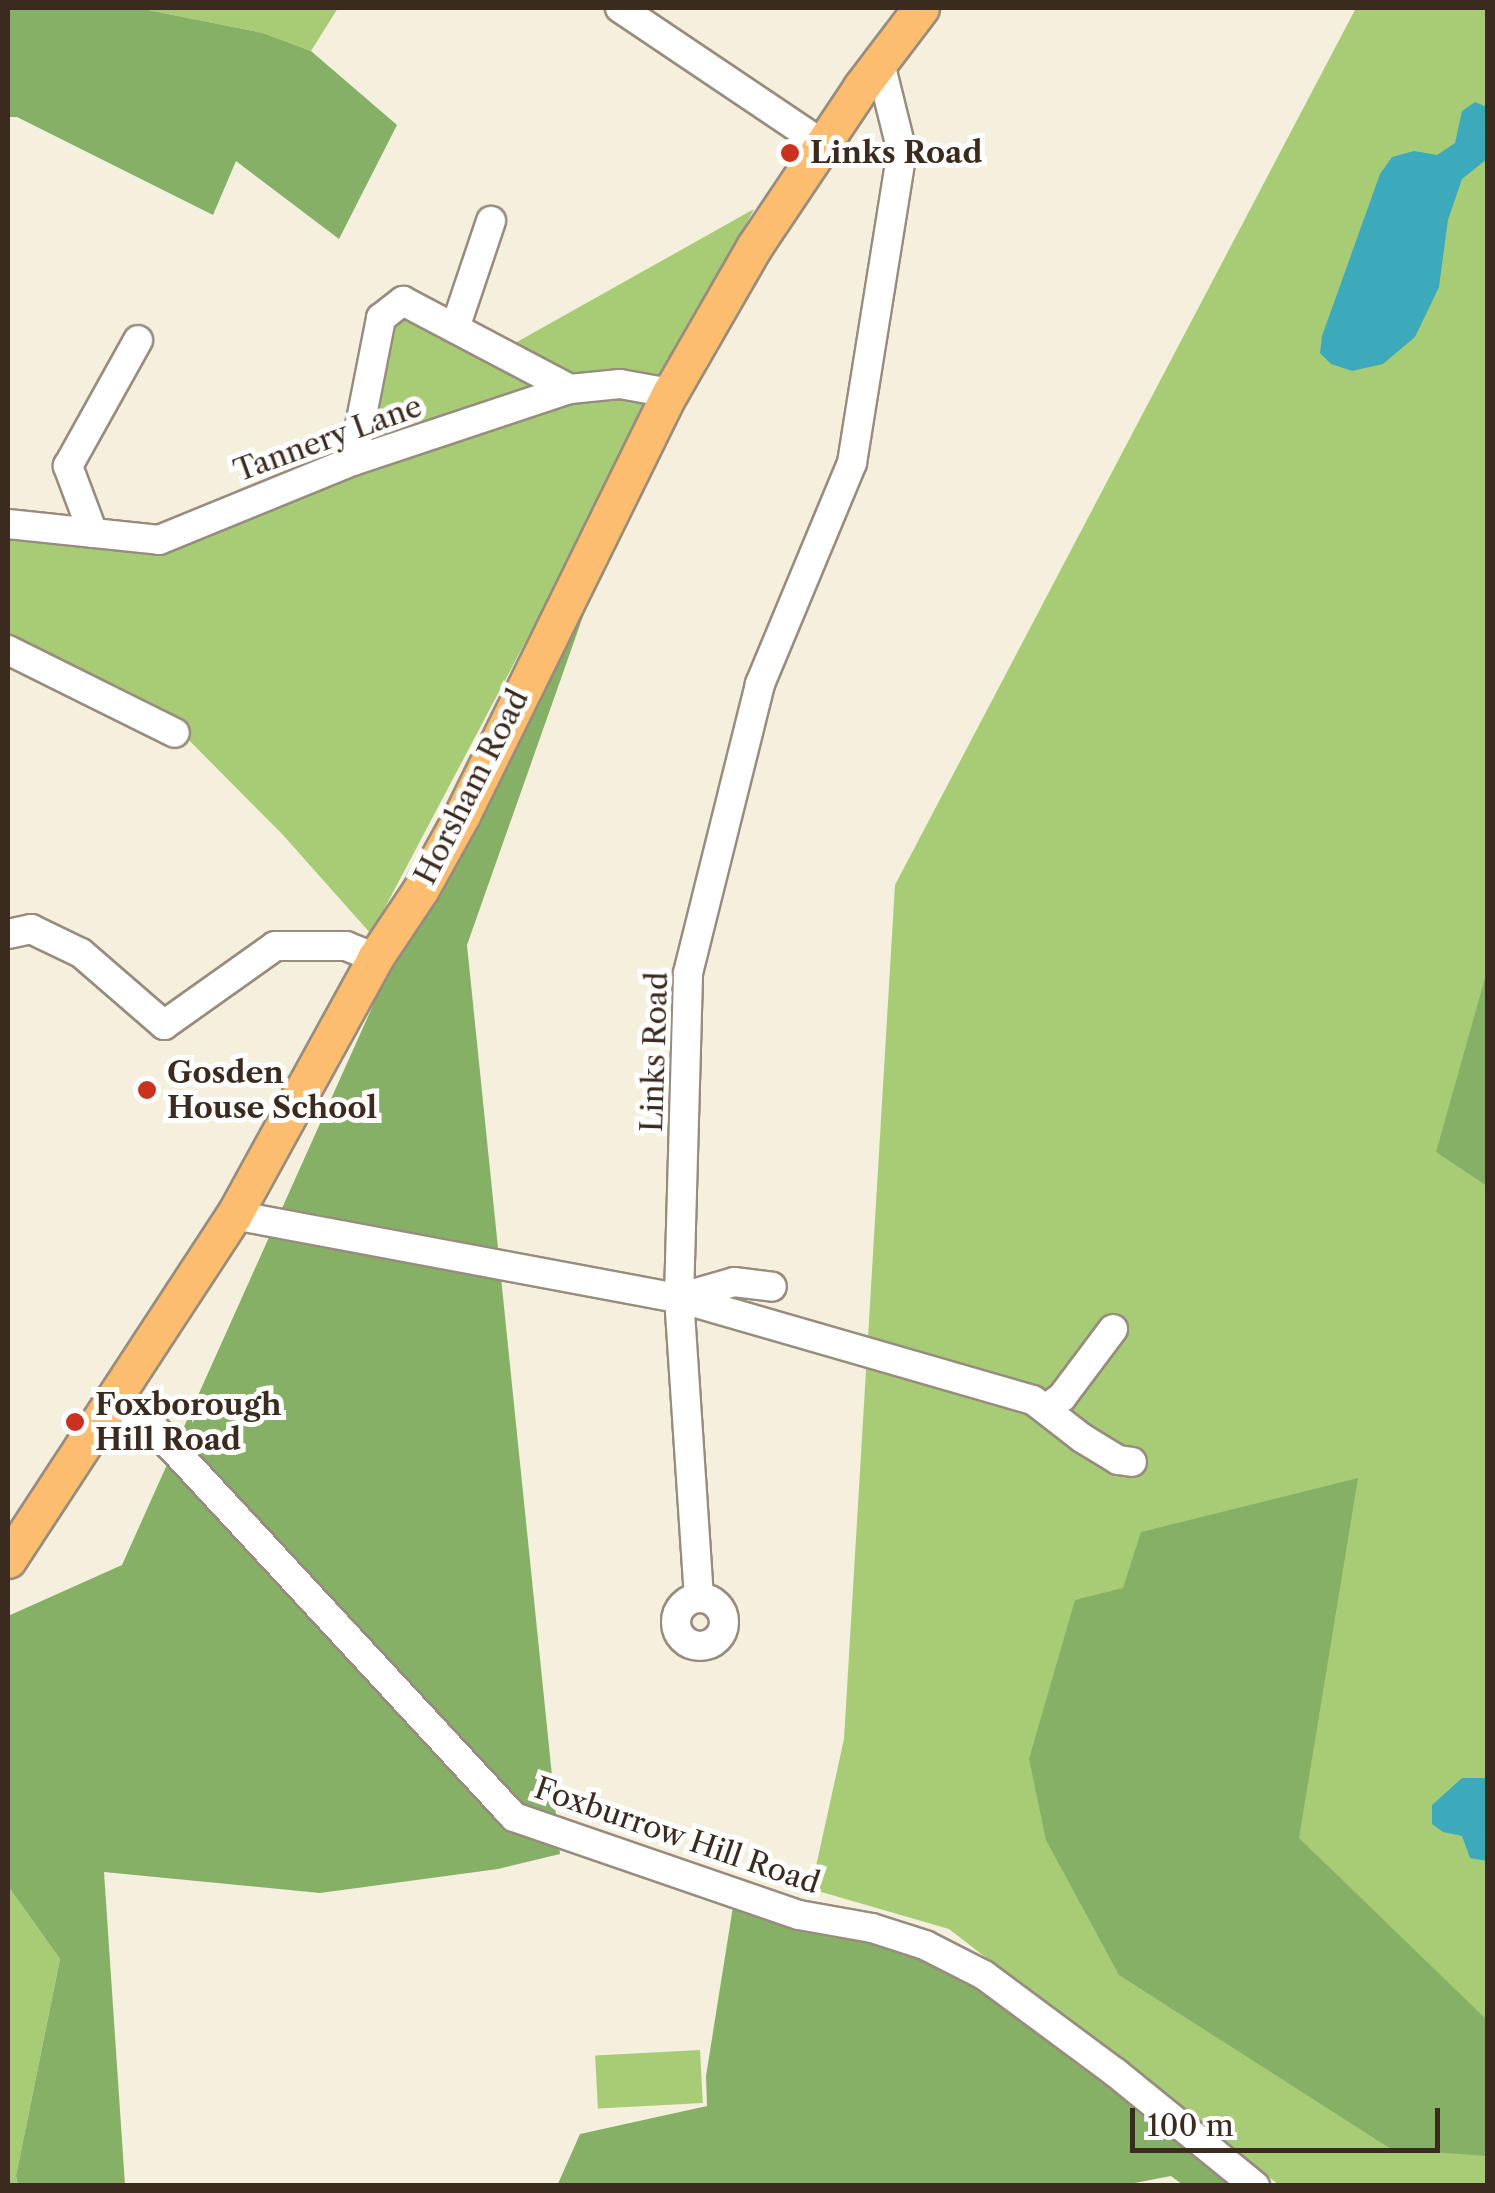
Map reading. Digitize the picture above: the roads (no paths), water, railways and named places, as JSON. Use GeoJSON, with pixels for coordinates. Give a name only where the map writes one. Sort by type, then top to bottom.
{"type":"FeatureCollection","features":[{"type":"Feature","properties":{"kind":"main road","name":"Horsham Road"},"geometry":{"type":"LineString","coordinates":[[8,1560],[234,1215],[375,958],[462,815],[670,392],[754,247],[822,144],[922,8]]}},
{"type":"Feature","properties":{"kind":"street"},"geometry":{"type":"LineString","coordinates":[[620,8],[822,144]]}},
{"type":"Feature","properties":{"kind":"street","name":"Links Road"},"geometry":{"type":"LineString","coordinates":[[698,1598],[679,1298],[688,973],[760,684],[852,463],[902,152],[880,63]]}},
{"type":"Feature","properties":{"kind":"street"},"geometry":{"type":"LineString","coordinates":[[454,328],[492,220]]}},
{"type":"Feature","properties":{"kind":"street"},"geometry":{"type":"LineString","coordinates":[[353,461],[381,318],[403,301],[570,389]]}},
{"type":"Feature","properties":{"kind":"street"},"geometry":{"type":"LineString","coordinates":[[93,532],[68,466],[138,340]]}},
{"type":"Feature","properties":{"kind":"street","name":"Tannery Lane"},"geometry":{"type":"LineString","coordinates":[[8,524],[159,540],[353,461],[570,389],[620,384],[670,392]]}},
{"type":"Feature","properties":{"kind":"street"},"geometry":{"type":"LineString","coordinates":[[8,652],[176,734]]}},
{"type":"Feature","properties":{"kind":"street"},"geometry":{"type":"LineString","coordinates":[[8,934],[32,928],[81,953],[164,1024],[275,946],[346,946],[375,958]]}},
{"type":"Feature","properties":{"kind":"street"},"geometry":{"type":"LineString","coordinates":[[234,1215],[679,1298],[1032,1400],[1082,1438],[1118,1460],[1132,1462]]}},
{"type":"Feature","properties":{"kind":"street"},"geometry":{"type":"LineString","coordinates":[[679,1298],[734,1282],[772,1287]]}},
{"type":"Feature","properties":{"kind":"street"},"geometry":{"type":"LineString","coordinates":[[1045,1410],[1062,1397],[1112,1330]]}},
{"type":"Feature","properties":{"kind":"street","name":"Foxburrow Hill Road"},"geometry":{"type":"LineString","coordinates":[[113,1398],[154,1427],[514,1817],[800,1916],[872,1928],[925,1945],[984,1975],[1013,1996],[1255,2186]]}},
{"type":"Feature","properties":{"kind":"water"},"geometry":{"type":"Polygon","coordinates":[[[1475,102],[1487,107],[1487,159],[1462,179],[1448,220],[1439,287],[1415,337],[1383,364],[1352,371],[1331,364],[1320,353],[1322,336],[1380,174],[1392,157],[1414,151],[1437,155],[1455,143],[1462,111],[1475,102]]]}},
{"type":"Feature","properties":{"kind":"water"},"geometry":{"type":"Polygon","coordinates":[[[1462,1778],[1487,1778],[1487,1861],[1470,1858],[1462,1836],[1443,1832],[1432,1824],[1432,1805],[1462,1778]]]}},
{"type":"Feature","properties":{"kind":"place","name":"Links Road"},"geometry":{"type":"Point","coordinates":[790,153]}},
{"type":"Feature","properties":{"kind":"place","name":"Gosden House School"},"geometry":{"type":"Point","coordinates":[147,1090]}},
{"type":"Feature","properties":{"kind":"place","name":"Foxborough Hill Road"},"geometry":{"type":"Point","coordinates":[75,1422]}}]}
